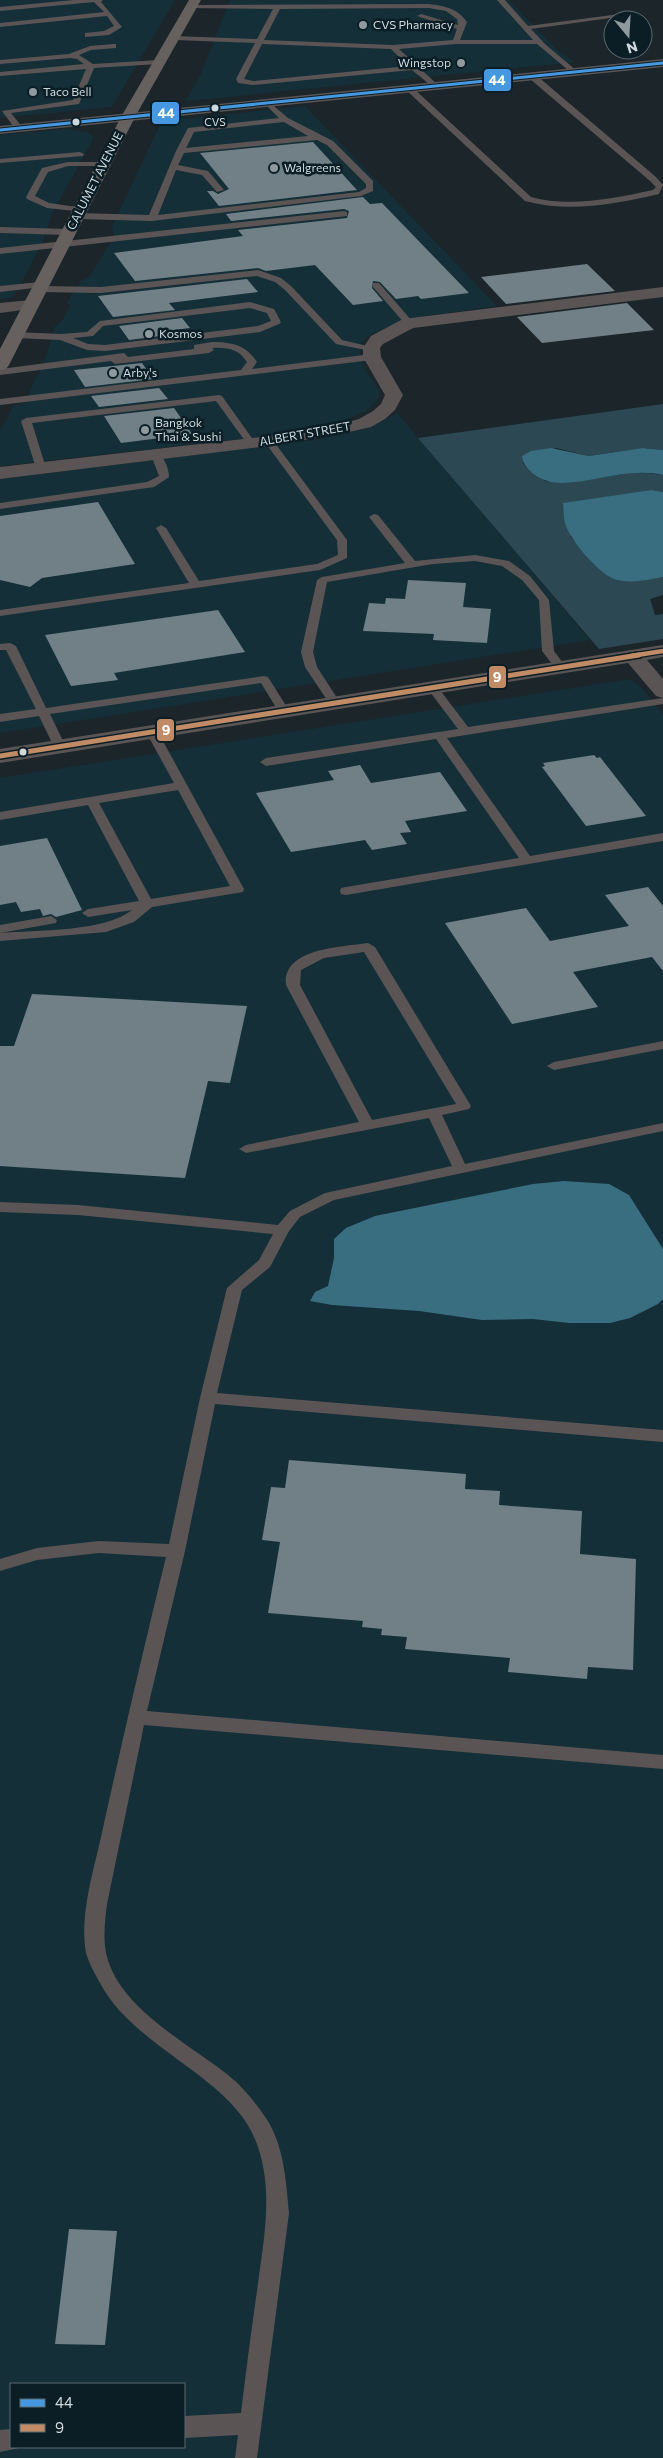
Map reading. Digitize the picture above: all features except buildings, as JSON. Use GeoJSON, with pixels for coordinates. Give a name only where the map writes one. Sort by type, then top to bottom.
{"type":"FeatureCollection","features":[{"type":"Feature","properties":{"kind":"main road","name":"CALUMET AVENUE"},"geometry":{"type":"LineString","coordinates":[[0,365],[128,117],[193,4]]}},
{"type":"Feature","properties":{"kind":"street"},"geometry":{"type":"LineString","coordinates":[[0,130],[663,63]]}},
{"type":"Feature","properties":{"kind":"street"},"geometry":{"type":"LineString","coordinates":[[371,353],[377,340],[409,323],[663,292]]}},
{"type":"Feature","properties":{"kind":"street"},"geometry":{"type":"LineString","coordinates":[[0,308],[30,305]]}},
{"type":"Feature","properties":{"kind":"street","name":"ALBERT STREET"},"geometry":{"type":"LineString","coordinates":[[0,473],[269,442],[346,428],[365,422],[379,415],[389,406],[394,395],[371,353]]}},
{"type":"Feature","properties":{"kind":"street"},"geometry":{"type":"LineString","coordinates":[[0,756],[663,652]]}},
{"type":"Feature","properties":{"kind":"street"},"geometry":{"type":"LineString","coordinates":[[633,656],[663,692]]}},
{"type":"Feature","properties":{"kind":"lane"},"geometry":{"type":"LineString","coordinates":[[0,9],[97,0],[118,27],[106,33],[88,35]]}},
{"type":"Feature","properties":{"kind":"lane"},"geometry":{"type":"LineString","coordinates":[[501,0],[538,42],[574,73]]}},
{"type":"Feature","properties":{"kind":"lane"},"geometry":{"type":"LineString","coordinates":[[193,4],[277,7],[393,5],[460,28]]}},
{"type":"Feature","properties":{"kind":"lane"},"geometry":{"type":"LineString","coordinates":[[277,7],[261,42],[240,79],[241,82],[253,83],[414,68]]}},
{"type":"Feature","properties":{"kind":"lane"},"geometry":{"type":"LineString","coordinates":[[418,12],[444,8],[456,13],[463,22],[456,42]]}},
{"type":"Feature","properties":{"kind":"lane"},"geometry":{"type":"LineString","coordinates":[[0,24],[109,14]]}},
{"type":"Feature","properties":{"kind":"lane"},"geometry":{"type":"LineString","coordinates":[[525,28],[603,18]]}},
{"type":"Feature","properties":{"kind":"lane"},"geometry":{"type":"LineString","coordinates":[[174,38],[393,47],[456,42],[538,42]]}},
{"type":"Feature","properties":{"kind":"lane"},"geometry":{"type":"LineString","coordinates":[[70,56],[90,48],[113,46]]}},
{"type":"Feature","properties":{"kind":"lane"},"geometry":{"type":"LineString","coordinates":[[393,47],[435,86]]}},
{"type":"Feature","properties":{"kind":"lane"},"geometry":{"type":"LineString","coordinates":[[0,62],[70,56],[79,57],[91,66]]}},
{"type":"Feature","properties":{"kind":"lane"},"geometry":{"type":"LineString","coordinates":[[0,74],[160,62]]}},
{"type":"Feature","properties":{"kind":"lane"},"geometry":{"type":"LineString","coordinates":[[6,111],[76,102],[91,66]]}},
{"type":"Feature","properties":{"kind":"lane"},"geometry":{"type":"LineString","coordinates":[[409,89],[528,199],[536,202],[566,204],[656,192],[660,187],[653,179],[533,77]]}},
{"type":"Feature","properties":{"kind":"lane"},"geometry":{"type":"LineString","coordinates":[[0,102],[19,128]]}},
{"type":"Feature","properties":{"kind":"lane"},"geometry":{"type":"LineString","coordinates":[[106,160],[68,164],[45,170],[30,197],[47,205],[79,213],[152,218],[361,194],[370,189],[370,183],[330,143],[305,132],[297,124],[286,120],[268,103]]}},
{"type":"Feature","properties":{"kind":"lane"},"geometry":{"type":"LineString","coordinates":[[152,218],[180,151],[191,130],[286,120]]}},
{"type":"Feature","properties":{"kind":"lane"},"geometry":{"type":"LineString","coordinates":[[180,151],[320,138]]}},
{"type":"Feature","properties":{"kind":"lane"},"geometry":{"type":"LineString","coordinates":[[0,161],[75,153],[106,160]]}},
{"type":"Feature","properties":{"kind":"lane"},"geometry":{"type":"LineString","coordinates":[[173,167],[205,172],[220,190]]}},
{"type":"Feature","properties":{"kind":"lane"},"geometry":{"type":"LineString","coordinates":[[225,210],[229,204],[228,199]]}},
{"type":"Feature","properties":{"kind":"lane"},"geometry":{"type":"LineString","coordinates":[[0,251],[66,238],[344,214]]}},
{"type":"Feature","properties":{"kind":"lane"},"geometry":{"type":"LineString","coordinates":[[0,230],[66,238]]}},
{"type":"Feature","properties":{"kind":"lane"},"geometry":{"type":"LineString","coordinates":[[0,289],[39,287],[101,290],[258,273],[278,280],[288,288],[339,342],[371,353]]}},
{"type":"Feature","properties":{"kind":"lane"},"geometry":{"type":"LineString","coordinates":[[376,285],[409,323]]}},
{"type":"Feature","properties":{"kind":"lane"},"geometry":{"type":"LineString","coordinates":[[15,335],[60,337],[90,334],[100,324],[250,305],[270,311],[276,322],[260,329],[105,348],[87,348],[60,337]]}},
{"type":"Feature","properties":{"kind":"lane"},"geometry":{"type":"LineString","coordinates":[[0,372],[212,345],[226,345],[245,352],[252,362],[244,372]]}},
{"type":"Feature","properties":{"kind":"lane"},"geometry":{"type":"LineString","coordinates":[[0,402],[244,372],[371,353]]}},
{"type":"Feature","properties":{"kind":"lane"},"geometry":{"type":"LineString","coordinates":[[41,468],[26,421],[219,398],[251,444]]}},
{"type":"Feature","properties":{"kind":"lane"},"geometry":{"type":"LineString","coordinates":[[0,614],[320,567],[343,556],[342,540],[269,442]]}},
{"type":"Feature","properties":{"kind":"lane"},"geometry":{"type":"LineString","coordinates":[[0,506],[150,485],[164,477],[164,471],[156,455]]}},
{"type":"Feature","properties":{"kind":"lane"},"geometry":{"type":"LineString","coordinates":[[374,517],[413,565]]}},
{"type":"Feature","properties":{"kind":"lane"},"geometry":{"type":"LineString","coordinates":[[161,528],[196,585]]}},
{"type":"Feature","properties":{"kind":"lane"},"geometry":{"type":"LineString","coordinates":[[335,704],[310,666],[307,652],[322,580],[413,565],[475,558],[505,563],[526,578],[544,600],[548,651],[560,668]]}},
{"type":"Feature","properties":{"kind":"lane"},"geometry":{"type":"LineString","coordinates":[[0,647],[10,646],[60,747]]}},
{"type":"Feature","properties":{"kind":"lane"},"geometry":{"type":"LineString","coordinates":[[0,718],[264,679],[284,712]]}},
{"type":"Feature","properties":{"kind":"lane"},"geometry":{"type":"LineString","coordinates":[[432,688],[465,732]]}},
{"type":"Feature","properties":{"kind":"lane"},"geometry":{"type":"LineString","coordinates":[[266,762],[663,701]]}},
{"type":"Feature","properties":{"kind":"lane"},"geometry":{"type":"LineString","coordinates":[[88,913],[238,889],[152,732]]}},
{"type":"Feature","properties":{"kind":"lane"},"geometry":{"type":"LineString","coordinates":[[439,735],[527,860]]}},
{"type":"Feature","properties":{"kind":"lane"},"geometry":{"type":"LineString","coordinates":[[0,816],[181,786]]}},
{"type":"Feature","properties":{"kind":"lane"},"geometry":{"type":"LineString","coordinates":[[92,800],[147,904]]}},
{"type":"Feature","properties":{"kind":"lane"},"geometry":{"type":"LineString","coordinates":[[346,891],[663,837]]}},
{"type":"Feature","properties":{"kind":"lane"},"geometry":{"type":"LineString","coordinates":[[0,937],[106,928],[128,920],[147,904]]}},
{"type":"Feature","properties":{"kind":"lane"},"geometry":{"type":"LineString","coordinates":[[0,929],[51,920]]}},
{"type":"Feature","properties":{"kind":"lane"},"geometry":{"type":"LineString","coordinates":[[246,1150],[464,1106],[368,947],[324,954],[297,966],[292,975],[293,985],[368,1125]]}},
{"type":"Feature","properties":{"kind":"lane"},"geometry":{"type":"LineString","coordinates":[[554,1066],[663,1045]]}},
{"type":"Feature","properties":{"kind":"lane"},"geometry":{"type":"LineString","coordinates":[[434,1113],[460,1168]]}},
{"type":"Feature","properties":{"kind":"lane"},"geometry":{"type":"LineString","coordinates":[[246,2458],[278,2213],[276,2180],[271,2151],[260,2125],[244,2103],[222,2081],[136,2018],[110,1983],[96,1952],[94,1930],[97,1904],[136,1717],[176,1552],[208,1398],[235,1288],[269,1261],[282,1230],[296,1214],[323,1199],[460,1168],[663,1127]]}},
{"type":"Feature","properties":{"kind":"lane"},"geometry":{"type":"LineString","coordinates":[[0,1207],[78,1210],[282,1230]]}},
{"type":"Feature","properties":{"kind":"lane"},"geometry":{"type":"LineString","coordinates":[[208,1398],[663,1436]]}},
{"type":"Feature","properties":{"kind":"lane"},"geometry":{"type":"LineString","coordinates":[[0,1565],[37,1554],[99,1547],[176,1552]]}},
{"type":"Feature","properties":{"kind":"lane"},"geometry":{"type":"LineString","coordinates":[[136,1717],[663,1762]]}},
{"type":"Feature","properties":{"kind":"lane"},"geometry":{"type":"LineString","coordinates":[[185,2427],[250,2422]]}},
{"type":"Feature","properties":{"kind":"shaded area"},"geometry":{"type":"Polygon","coordinates":[[[0,0],[175,0],[112,107],[0,118],[0,0]]]}},
{"type":"Feature","properties":{"kind":"shaded area"},"geometry":{"type":"Polygon","coordinates":[[[230,0],[509,0],[557,50],[575,62],[188,101],[186,100],[200,76],[230,0]]]}},
{"type":"Feature","properties":{"kind":"shaded area"},"geometry":{"type":"Polygon","coordinates":[[[305,106],[497,306],[411,318],[370,335],[361,343],[360,354],[364,367],[379,391],[379,398],[366,411],[336,424],[277,435],[0,466],[0,431],[14,405],[24,404],[47,354],[55,326],[62,321],[70,306],[67,302],[81,281],[89,277],[114,237],[112,226],[162,121],[305,106]]]}},
{"type":"Feature","properties":{"kind":"shaded area"},"geometry":{"type":"Polygon","coordinates":[[[68,129],[87,132],[91,134],[93,139],[52,214],[44,239],[14,297],[0,300],[0,135],[68,129]]]}},
{"type":"Feature","properties":{"kind":"shaded area"},"geometry":{"type":"Polygon","coordinates":[[[663,404],[663,450],[642,448],[589,456],[556,448],[523,463],[529,470],[545,481],[559,483],[638,472],[663,475],[663,492],[652,490],[570,536],[600,569],[618,579],[630,581],[663,577],[663,595],[650,599],[655,615],[663,614],[663,639],[599,649],[418,438],[663,404]]]}},
{"type":"Feature","properties":{"kind":"shaded area"},"geometry":{"type":"Polygon","coordinates":[[[397,413],[590,640],[0,733],[0,479],[321,439],[371,427],[397,413]]]}},
{"type":"Feature","properties":{"kind":"shaded area"},"geometry":{"type":"Polygon","coordinates":[[[551,448],[589,456],[642,448],[663,450],[663,475],[637,473],[573,482],[560,483],[548,481],[541,479],[531,472],[522,456],[531,451],[551,448]]]}},
{"type":"Feature","properties":{"kind":"shaded area"},"geometry":{"type":"Polygon","coordinates":[[[652,490],[663,492],[663,577],[631,582],[612,578],[593,563],[573,540],[565,523],[563,503],[652,490]]]}},
{"type":"Feature","properties":{"kind":"shaded area"},"geometry":{"type":"Polygon","coordinates":[[[630,679],[642,688],[663,714],[663,2458],[0,2458],[0,778],[630,679]]]}},
{"type":"Feature","properties":{"kind":"shaded area"},"geometry":{"type":"Polygon","coordinates":[[[564,1181],[609,1184],[629,1195],[663,1249],[663,1299],[658,1304],[630,1318],[610,1323],[569,1323],[533,1319],[482,1320],[419,1311],[332,1305],[310,1301],[315,1292],[328,1286],[334,1258],[334,1239],[346,1228],[375,1216],[533,1184],[564,1181]]]}},
{"type":"Feature","properties":{"kind":"transit line","name":"44"},"geometry":{"type":"LineString","coordinates":[[0,130],[663,63]]}},
{"type":"Feature","properties":{"kind":"transit line","name":"9"},"geometry":{"type":"LineString","coordinates":[[0,756],[663,651]]}},
{"type":"Feature","properties":{"kind":"place","name":"CVS Pharmacy"},"geometry":{"type":"Point","coordinates":[363,25]}},
{"type":"Feature","properties":{"kind":"place","name":"Wingstop"},"geometry":{"type":"Point","coordinates":[461,63]}},
{"type":"Feature","properties":{"kind":"place","name":"Taco Bell"},"geometry":{"type":"Point","coordinates":[33,92]}},
{"type":"Feature","properties":{"kind":"place","name":"CVS"},"geometry":{"type":"Point","coordinates":[215,108]}},
{"type":"Feature","properties":{"kind":"place","name":"Walgreens"},"geometry":{"type":"Point","coordinates":[274,168]}},
{"type":"Feature","properties":{"kind":"place","name":"Kosmos"},"geometry":{"type":"Point","coordinates":[149,334]}},
{"type":"Feature","properties":{"kind":"place","name":"Arby's"},"geometry":{"type":"Point","coordinates":[113,373]}},
{"type":"Feature","properties":{"kind":"place","name":"Bangkok Thai & Sushi"},"geometry":{"type":"Point","coordinates":[145,430]}}]}
